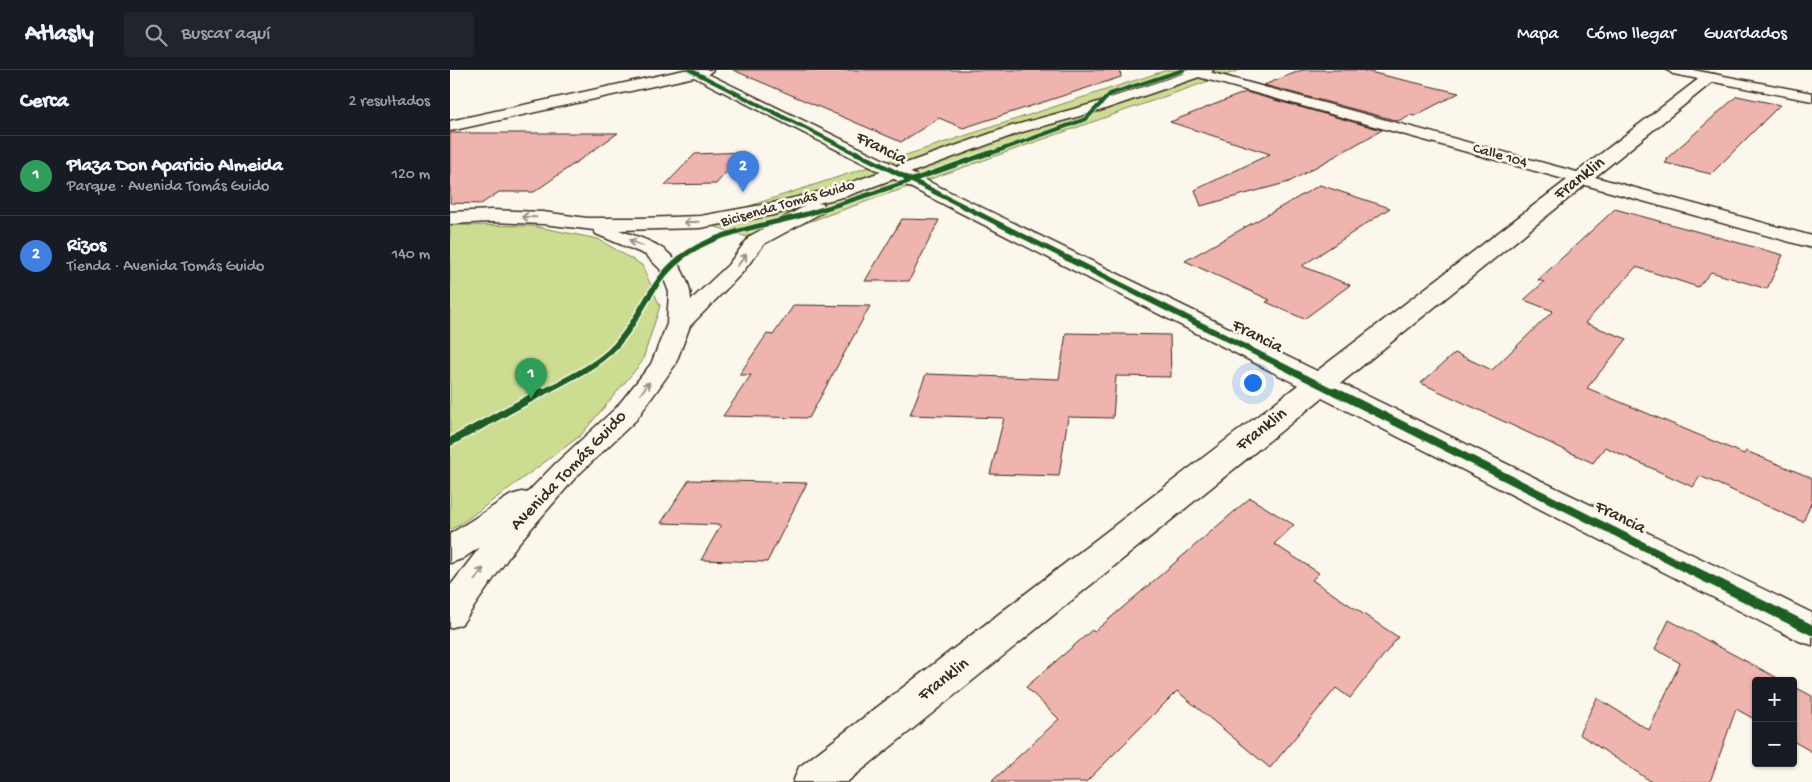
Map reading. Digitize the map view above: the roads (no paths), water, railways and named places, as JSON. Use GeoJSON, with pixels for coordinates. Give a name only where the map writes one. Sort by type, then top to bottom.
{"type":"FeatureCollection","features":[{"type":"Feature","properties":{"kind":"street"},"geometry":{"type":"LineString","coordinates":[[1672,70],[1812,91]]}},
{"type":"Feature","properties":{"kind":"street"},"geometry":{"type":"LineString","coordinates":[[450,126],[697,71]]}},
{"type":"Feature","properties":{"kind":"street","name":"Francia"},"geometry":{"type":"LineString","coordinates":[[697,71],[894,172],[1812,630]]}},
{"type":"Feature","properties":{"kind":"street","name":"Avenida Tomás Guido"},"geometry":{"type":"LineString","coordinates":[[450,218],[492,216],[543,218],[587,224],[700,222],[773,208],[841,192],[1017,129],[1097,107],[1198,71]]}},
{"type":"Feature","properties":{"kind":"street","name":"Calle 104"},"geometry":{"type":"LineString","coordinates":[[1198,71],[1812,242]]}},
{"type":"Feature","properties":{"kind":"street"},"geometry":{"type":"LineString","coordinates":[[1707,74],[1812,97]]}},
{"type":"Feature","properties":{"kind":"street","name":"Franklin"},"geometry":{"type":"LineString","coordinates":[[814,782],[1581,179],[1707,74]]}},
{"type":"Feature","properties":{"kind":"street","name":"Avenida Tomás Guido"},"geometry":{"type":"LineString","coordinates":[[450,613],[506,536],[566,470],[626,414],[663,365],[680,324],[735,269],[757,240],[841,192]]}},
{"type":"Feature","properties":{"kind":"street","name":"Avenida Tomás Guido"},"geometry":{"type":"LineString","coordinates":[[587,224],[653,251],[669,267],[680,292],[680,324]]}},
{"type":"Feature","properties":{"kind":"street"},"geometry":{"type":"LineString","coordinates":[[450,550],[504,516],[566,470]]}},
{"type":"Feature","properties":{"kind":"place","name":"Rizos"},"geometry":{"type":"Point","coordinates":[743,192]}},
{"type":"Feature","properties":{"kind":"place","name":"Plaza Don Aparicio Almeida"},"geometry":{"type":"Point","coordinates":[531,399]}}]}
